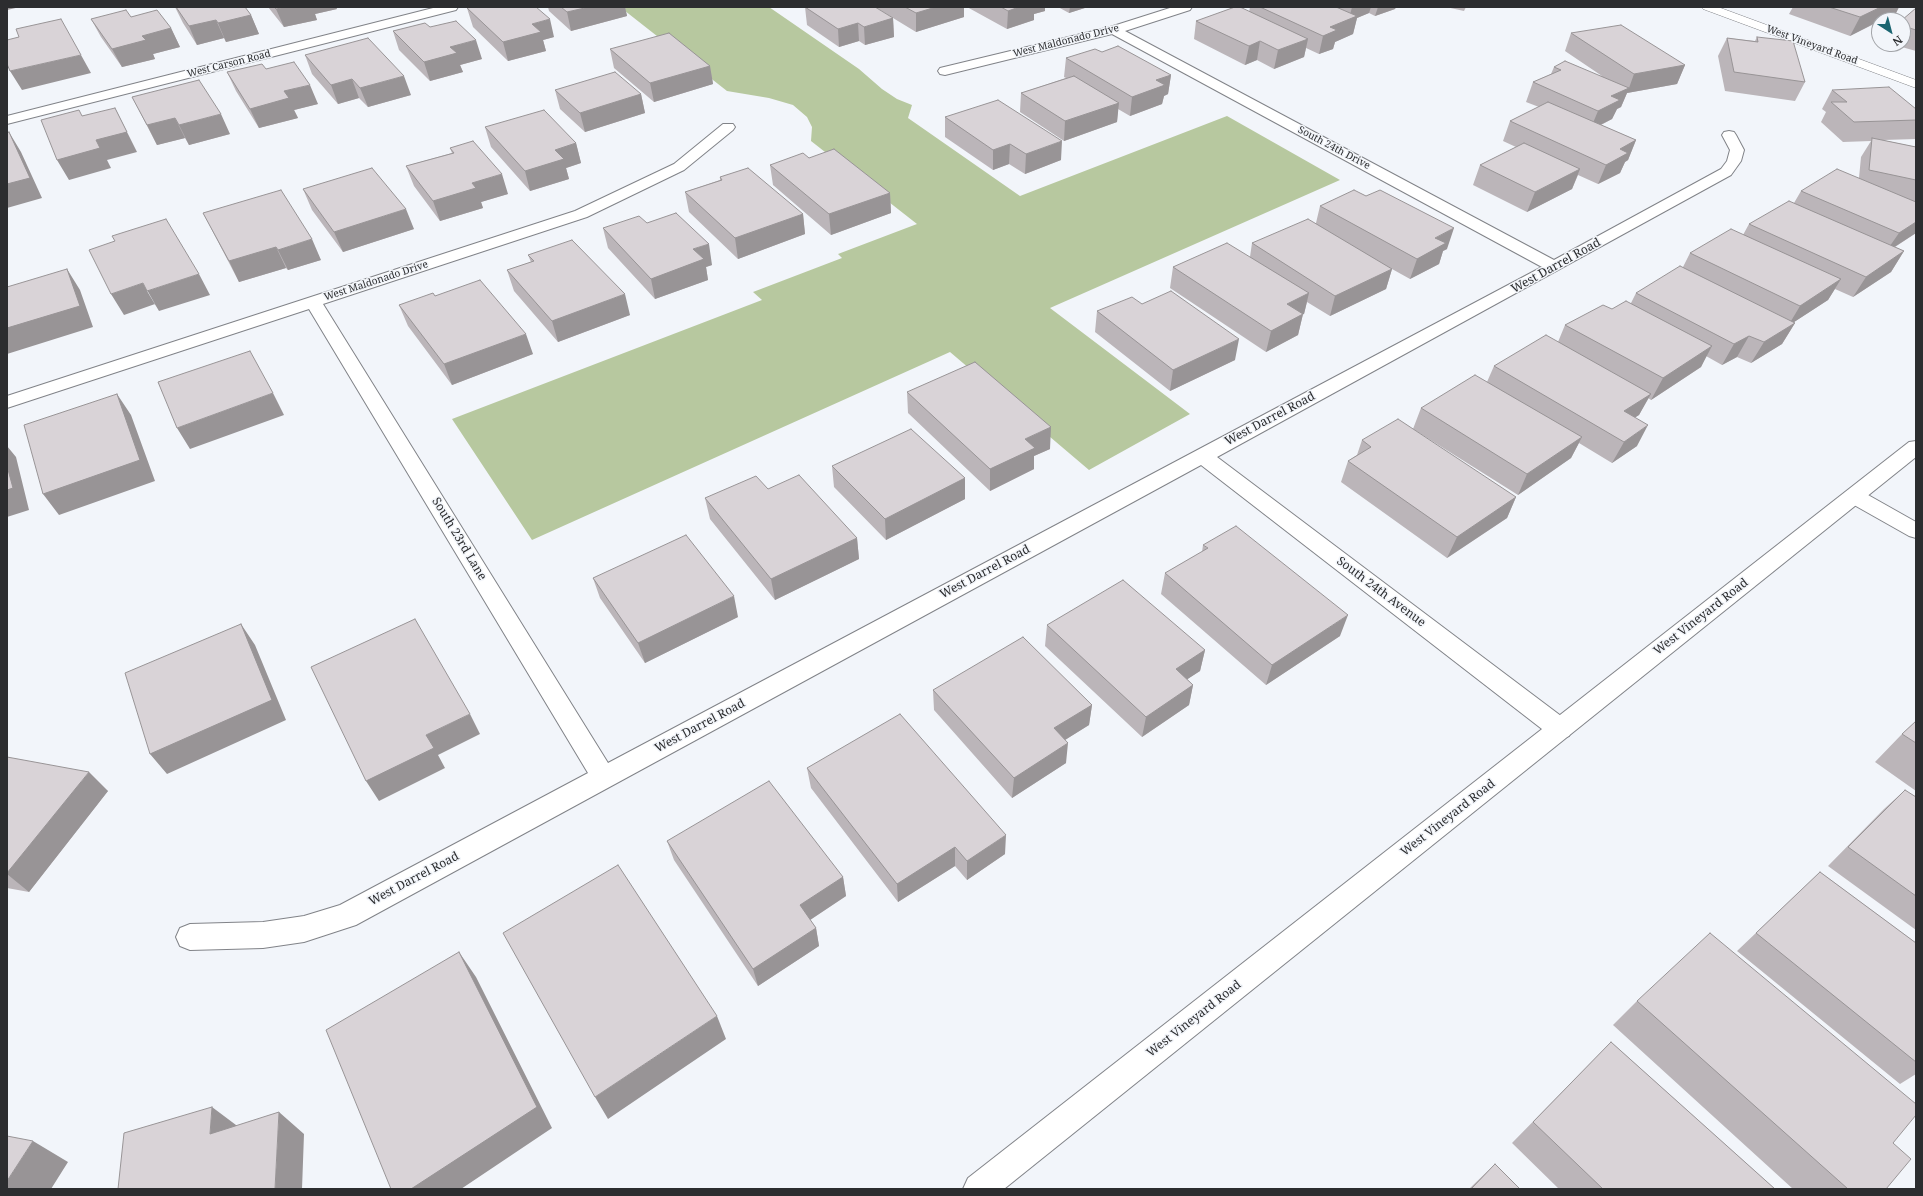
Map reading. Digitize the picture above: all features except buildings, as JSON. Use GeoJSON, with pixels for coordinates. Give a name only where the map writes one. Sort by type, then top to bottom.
{"type":"FeatureCollection","features":[{"type":"Feature","properties":{"kind":"street","name":"West Carson Road"},"geometry":{"type":"LineString","coordinates":[[7,120],[452,7]]}},
{"type":"Feature","properties":{"kind":"street","name":"West Maldonado Drive"},"geometry":{"type":"LineString","coordinates":[[945,71],[1114,30],[1186,7]]}},
{"type":"Feature","properties":{"kind":"street","name":"South 24th Drive"},"geometry":{"type":"LineString","coordinates":[[1114,30],[1554,267]]}},
{"type":"Feature","properties":{"kind":"street","name":"West Maldonado Drive"},"geometry":{"type":"LineString","coordinates":[[7,402],[581,214],[679,167],[728,127]]}},
{"type":"Feature","properties":{"kind":"street","name":"West Darrel Road"},"geometry":{"type":"LineString","coordinates":[[190,937],[263,935],[304,929],[346,916],[1554,267],[1726,172],[1734,161],[1737,150],[1729,135]]}},
{"type":"Feature","properties":{"kind":"street","name":"South 23rd Lane"},"geometry":{"type":"LineString","coordinates":[[313,302],[604,777]]}},
{"type":"Feature","properties":{"kind":"street","name":"West Vineyard Road"},"geometry":{"type":"LineString","coordinates":[[979,1189],[1916,447]]}},
{"type":"Feature","properties":{"kind":"street","name":"South 24th Avenue"},"geometry":{"type":"LineString","coordinates":[[1202,456],[1560,729]]}},
{"type":"Feature","properties":{"kind":"street"},"geometry":{"type":"LineString","coordinates":[[1854,496],[1916,531]]}},
{"type":"Feature","properties":{"kind":"lane","name":"West Vineyard Road"},"geometry":{"type":"LineString","coordinates":[[1707,7],[1916,84]]}},
{"type":"Feature","properties":{"kind":"green space"},"geometry":{"type":"Polygon","coordinates":[[[620,7],[769,7],[859,69],[882,89],[897,99],[912,105],[908,118],[1020,196],[1227,116],[1340,180],[1050,308],[1190,414],[1089,470],[950,352],[532,540],[452,419],[762,300],[753,292],[842,258],[838,254],[917,224],[811,141],[812,127],[807,117],[793,105],[769,98],[727,91],[620,7]]]}}]}
